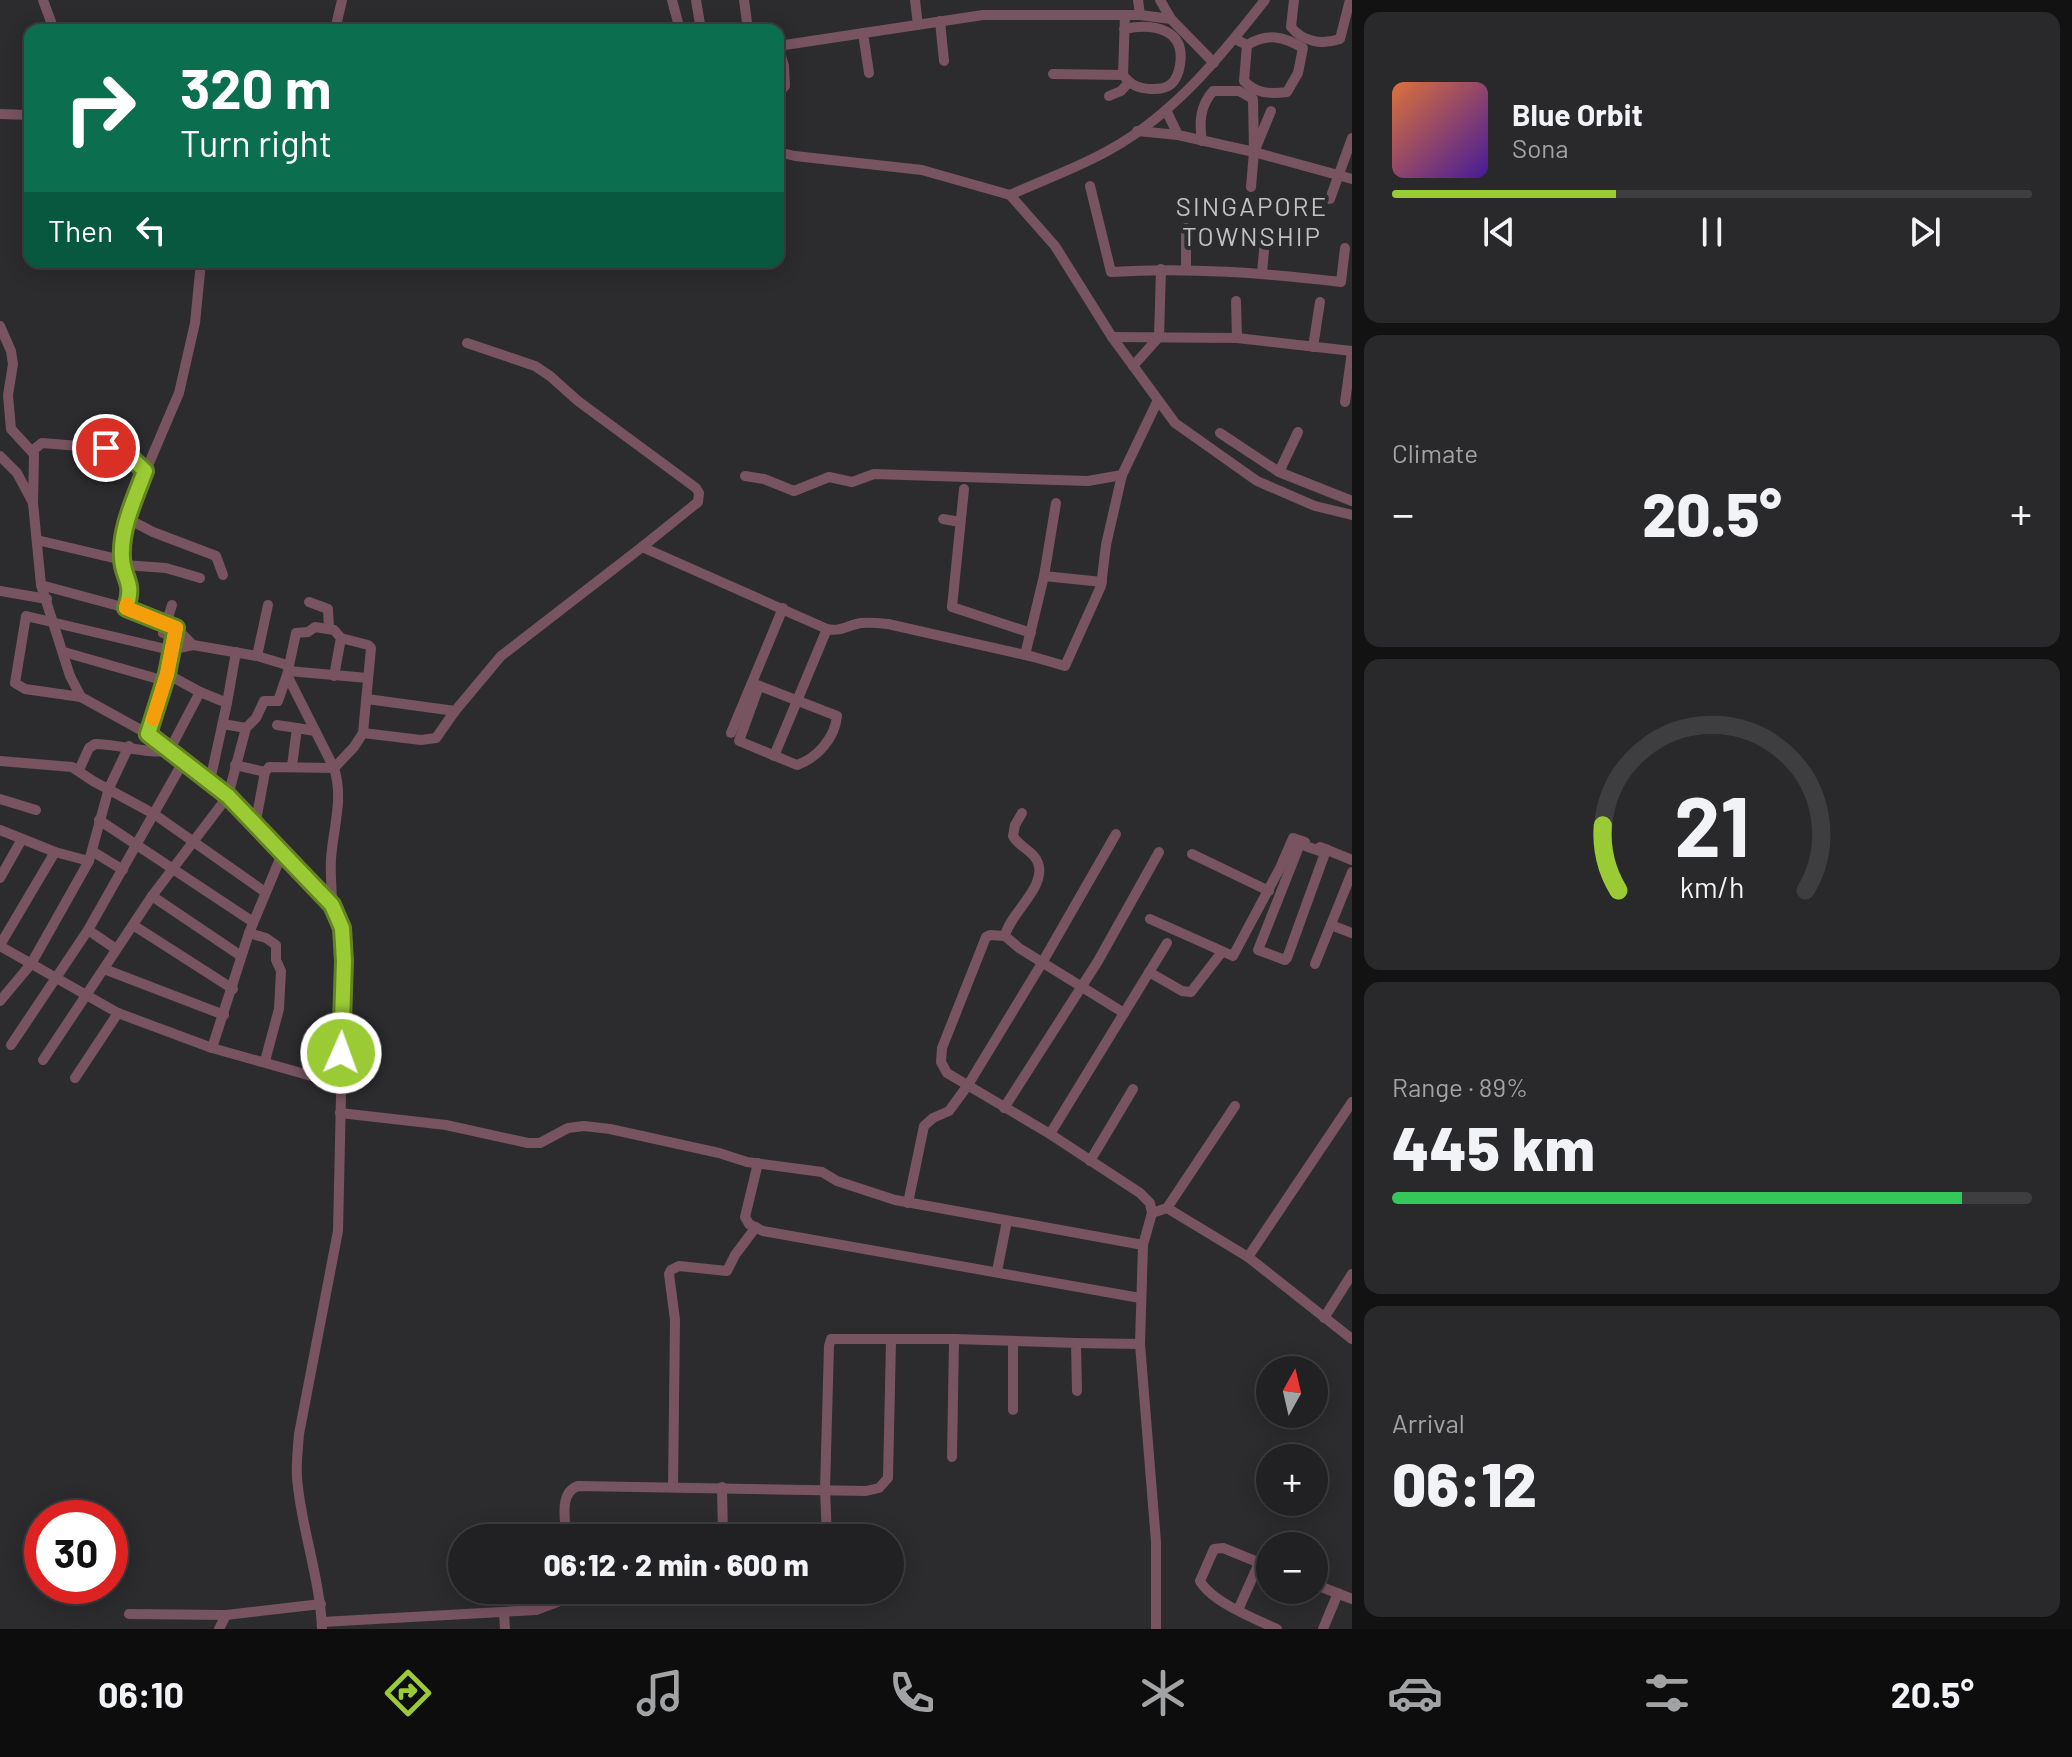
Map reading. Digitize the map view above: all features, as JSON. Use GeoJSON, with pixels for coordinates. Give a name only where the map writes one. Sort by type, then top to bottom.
{"type":"FeatureCollection","features":[{"type":"Feature","properties":{"kind":"street"},"geometry":{"type":"LineString","coordinates":[[43,0],[52,24]]}},
{"type":"Feature","properties":{"kind":"street"},"geometry":{"type":"LineString","coordinates":[[336,24],[342,0]]}},
{"type":"Feature","properties":{"kind":"street"},"geometry":{"type":"LineString","coordinates":[[672,0],[678,24]]}},
{"type":"Feature","properties":{"kind":"street"},"geometry":{"type":"LineString","coordinates":[[696,0],[700,24]]}},
{"type":"Feature","properties":{"kind":"street"},"geometry":{"type":"LineString","coordinates":[[744,0],[746,24]]}},
{"type":"Feature","properties":{"kind":"street"},"geometry":{"type":"LineString","coordinates":[[915,0],[918,25]]}},
{"type":"Feature","properties":{"kind":"street"},"geometry":{"type":"LineString","coordinates":[[1084,0],[1085,15]]}},
{"type":"Feature","properties":{"kind":"street"},"geometry":{"type":"LineString","coordinates":[[1138,0],[1140,15]]}},
{"type":"Feature","properties":{"kind":"street"},"geometry":{"type":"LineString","coordinates":[[1160,0],[1171,19],[1214,63]]}},
{"type":"Feature","properties":{"kind":"street"},"geometry":{"type":"LineString","coordinates":[[1010,195],[1112,149],[1166,110],[1214,63],[1265,0]]}},
{"type":"Feature","properties":{"kind":"street"},"geometry":{"type":"LineString","coordinates":[[1294,0],[1291,27],[1298,35],[1324,44],[1340,39],[1350,0]]}},
{"type":"Feature","properties":{"kind":"street"},"geometry":{"type":"LineString","coordinates":[[784,45],[983,15],[1140,15],[1171,19]]}},
{"type":"Feature","properties":{"kind":"street"},"geometry":{"type":"LineString","coordinates":[[1109,96],[1121,91],[1126,78],[1125,15]]}},
{"type":"Feature","properties":{"kind":"street"},"geometry":{"type":"LineString","coordinates":[[940,21],[944,61]]}},
{"type":"Feature","properties":{"kind":"street"},"geometry":{"type":"LineString","coordinates":[[1053,74],[1126,78],[1139,88],[1160,89],[1173,85],[1178,77],[1182,54],[1179,42],[1171,33],[1158,29],[1124,29]]}},
{"type":"Feature","properties":{"kind":"street"},"geometry":{"type":"LineString","coordinates":[[863,33],[869,73]]}},
{"type":"Feature","properties":{"kind":"street"},"geometry":{"type":"LineString","coordinates":[[1276,36],[1303,48],[1298,73],[1287,92],[1269,94],[1251,88],[1244,81],[1247,45],[1264,37],[1276,36]]}},
{"type":"Feature","properties":{"kind":"street"},"geometry":{"type":"LineString","coordinates":[[1235,39],[1247,45]]}},
{"type":"Feature","properties":{"kind":"street"},"geometry":{"type":"LineString","coordinates":[[1202,141],[1200,127],[1204,102],[1213,91],[1239,91],[1253,99],[1251,187]]}},
{"type":"Feature","properties":{"kind":"street"},"geometry":{"type":"LineString","coordinates":[[1166,110],[1178,135]]}},
{"type":"Feature","properties":{"kind":"street"},"geometry":{"type":"LineString","coordinates":[[1254,152],[1271,111]]}},
{"type":"Feature","properties":{"kind":"street"},"geometry":{"type":"LineString","coordinates":[[0,114],[24,115]]}},
{"type":"Feature","properties":{"kind":"street"},"geometry":{"type":"LineString","coordinates":[[1137,131],[1178,135],[1352,179]]}},
{"type":"Feature","properties":{"kind":"street"},"geometry":{"type":"LineString","coordinates":[[1330,199],[1352,138]]}},
{"type":"Feature","properties":{"kind":"street"},"geometry":{"type":"LineString","coordinates":[[784,153],[922,170],[1010,195],[1055,246],[1112,337],[1175,423],[1257,481],[1315,506],[1352,515]]}},
{"type":"Feature","properties":{"kind":"street"},"geometry":{"type":"LineString","coordinates":[[1090,186],[1111,272],[1186,269],[1341,282],[1345,248]]}},
{"type":"Feature","properties":{"kind":"street"},"geometry":{"type":"LineString","coordinates":[[1186,228],[1186,269]]}},
{"type":"Feature","properties":{"kind":"street"},"geometry":{"type":"LineString","coordinates":[[1262,273],[1265,239]]}},
{"type":"Feature","properties":{"kind":"street"},"geometry":{"type":"LineString","coordinates":[[126,608],[130,584],[123,563],[128,519],[179,393],[195,323],[200,268]]}},
{"type":"Feature","properties":{"kind":"street"},"geometry":{"type":"LineString","coordinates":[[1133,366],[1159,337],[1161,269]]}},
{"type":"Feature","properties":{"kind":"street"},"geometry":{"type":"LineString","coordinates":[[1236,301],[1237,338]]}},
{"type":"Feature","properties":{"kind":"street"},"geometry":{"type":"LineString","coordinates":[[1313,347],[1320,302]]}},
{"type":"Feature","properties":{"kind":"street"},"geometry":{"type":"LineString","coordinates":[[0,326],[13,364],[8,395],[11,429],[32,451],[36,464],[33,503],[41,585],[70,676],[81,697]]}},
{"type":"Feature","properties":{"kind":"street"},"geometry":{"type":"LineString","coordinates":[[1112,337],[1237,338],[1352,351],[1345,402]]}},
{"type":"Feature","properties":{"kind":"street"},"geometry":{"type":"LineString","coordinates":[[363,733],[431,740],[443,731],[455,711],[501,656],[698,502],[696,488],[578,401],[550,376],[535,366],[467,343]]}},
{"type":"Feature","properties":{"kind":"street"},"geometry":{"type":"LineString","coordinates":[[642,547],[827,629],[844,629],[856,623],[873,622],[1065,666],[1102,582],[1106,545],[1122,475],[1158,400]]}},
{"type":"Feature","properties":{"kind":"street"},"geometry":{"type":"LineString","coordinates":[[1279,472],[1298,432]]}},
{"type":"Feature","properties":{"kind":"street"},"geometry":{"type":"LineString","coordinates":[[1220,433],[1279,472],[1352,501]]}},
{"type":"Feature","properties":{"kind":"street"},"geometry":{"type":"LineString","coordinates":[[32,451],[42,443],[117,449],[126,453],[145,471]]}},
{"type":"Feature","properties":{"kind":"street"},"geometry":{"type":"LineString","coordinates":[[0,456],[17,473],[33,503]]}},
{"type":"Feature","properties":{"kind":"street"},"geometry":{"type":"LineString","coordinates":[[745,476],[764,479],[794,491],[829,477],[852,482],[874,474],[1088,481],[1122,475]]}},
{"type":"Feature","properties":{"kind":"street"},"geometry":{"type":"LineString","coordinates":[[964,489],[952,607],[1031,633]]}},
{"type":"Feature","properties":{"kind":"street"},"geometry":{"type":"LineString","coordinates":[[1025,655],[1044,576],[1056,503]]}},
{"type":"Feature","properties":{"kind":"street"},"geometry":{"type":"LineString","coordinates":[[128,519],[216,556],[223,575]]}},
{"type":"Feature","properties":{"kind":"street"},"geometry":{"type":"LineString","coordinates":[[943,519],[960,522]]}},
{"type":"Feature","properties":{"kind":"street"},"geometry":{"type":"LineString","coordinates":[[37,540],[123,563],[166,568],[200,578]]}},
{"type":"Feature","properties":{"kind":"street"},"geometry":{"type":"LineString","coordinates":[[1044,576],[1102,582]]}},
{"type":"Feature","properties":{"kind":"street"},"geometry":{"type":"LineString","coordinates":[[41,585],[126,608],[172,629],[193,645]]}},
{"type":"Feature","properties":{"kind":"street"},"geometry":{"type":"LineString","coordinates":[[0,591],[47,599]]}},
{"type":"Feature","properties":{"kind":"street"},"geometry":{"type":"LineString","coordinates":[[309,602],[328,609],[329,629]]}},
{"type":"Feature","properties":{"kind":"street"},"geometry":{"type":"LineString","coordinates":[[0,1001],[31,964],[91,856],[109,788],[132,747],[146,732],[166,677],[172,605]]}},
{"type":"Feature","properties":{"kind":"street"},"geometry":{"type":"LineString","coordinates":[[257,656],[268,605]]}},
{"type":"Feature","properties":{"kind":"street"},"geometry":{"type":"LineString","coordinates":[[756,684],[837,716],[822,750],[800,765],[738,740],[756,684],[783,608]]}},
{"type":"Feature","properties":{"kind":"street"},"geometry":{"type":"LineString","coordinates":[[368,678],[287,670],[257,656],[193,645],[170,650],[26,616],[15,683],[25,689],[81,697],[146,732],[228,796],[332,905],[342,928],[344,961],[338,1231],[299,1434],[297,1462],[300,1499],[321,1604],[322,1626],[504,1612],[556,1604]]}},
{"type":"Feature","properties":{"kind":"street"},"geometry":{"type":"LineString","coordinates":[[43,1060],[152,896],[228,796],[246,728],[256,718],[264,701],[278,701],[297,631],[308,632],[315,627],[329,629],[341,638],[364,643],[371,648],[363,733],[334,768],[269,767],[265,772],[255,826]]}},
{"type":"Feature","properties":{"kind":"street"},"geometry":{"type":"LineString","coordinates":[[774,756],[827,629]]}},
{"type":"Feature","properties":{"kind":"street"},"geometry":{"type":"LineString","coordinates":[[334,676],[341,638]]}},
{"type":"Feature","properties":{"kind":"street"},"geometry":{"type":"LineString","coordinates":[[64,652],[166,677],[227,703]]}},
{"type":"Feature","properties":{"kind":"street"},"geometry":{"type":"LineString","coordinates":[[210,781],[236,652]]}},
{"type":"Feature","properties":{"kind":"street"},"geometry":{"type":"LineString","coordinates":[[287,670],[334,768],[339,799],[331,861],[332,905]]}},
{"type":"Feature","properties":{"kind":"street"},"geometry":{"type":"LineString","coordinates":[[731,733],[756,684]]}},
{"type":"Feature","properties":{"kind":"street"},"geometry":{"type":"LineString","coordinates":[[169,751],[200,692]]}},
{"type":"Feature","properties":{"kind":"street"},"geometry":{"type":"LineString","coordinates":[[367,699],[455,711]]}},
{"type":"Feature","properties":{"kind":"street"},"geometry":{"type":"LineString","coordinates":[[223,724],[246,728]]}},
{"type":"Feature","properties":{"kind":"street"},"geometry":{"type":"LineString","coordinates":[[277,725],[315,731]]}},
{"type":"Feature","properties":{"kind":"street"},"geometry":{"type":"LineString","coordinates":[[292,766],[297,728]]}},
{"type":"Feature","properties":{"kind":"street"},"geometry":{"type":"LineString","coordinates":[[79,770],[91,746],[132,747],[153,753],[169,751]]}},
{"type":"Feature","properties":{"kind":"street"},"geometry":{"type":"LineString","coordinates":[[11,1045],[88,930],[183,762]]}},
{"type":"Feature","properties":{"kind":"street"},"geometry":{"type":"LineString","coordinates":[[1,763],[66,765],[79,770],[154,814],[265,892]]}},
{"type":"Feature","properties":{"kind":"street"},"geometry":{"type":"LineString","coordinates":[[235,765],[265,772]]}},
{"type":"Feature","properties":{"kind":"street"},"geometry":{"type":"LineString","coordinates":[[0,799],[36,810]]}},
{"type":"Feature","properties":{"kind":"street"},"geometry":{"type":"LineString","coordinates":[[1005,936],[1039,874],[1037,860],[1013,836],[1022,813]]}},
{"type":"Feature","properties":{"kind":"street"},"geometry":{"type":"LineString","coordinates":[[99,820],[253,922]]}},
{"type":"Feature","properties":{"kind":"street"},"geometry":{"type":"LineString","coordinates":[[0,830],[55,852],[91,856],[123,870]]}},
{"type":"Feature","properties":{"kind":"street"},"geometry":{"type":"LineString","coordinates":[[908,1203],[924,1126],[949,1111],[968,1085],[1116,834]]}},
{"type":"Feature","properties":{"kind":"street"},"geometry":{"type":"LineString","coordinates":[[1150,919],[1230,957],[1235,955],[1269,891],[1293,838],[1325,851]]}},
{"type":"Feature","properties":{"kind":"street"},"geometry":{"type":"LineString","coordinates":[[0,878],[22,839]]}},
{"type":"Feature","properties":{"kind":"street"},"geometry":{"type":"LineString","coordinates":[[1325,851],[1287,958],[1285,960],[1258,950],[1300,844],[1325,851],[1352,860]]}},
{"type":"Feature","properties":{"kind":"street"},"geometry":{"type":"LineString","coordinates":[[55,852],[0,946],[118,1013],[212,1048],[340,1084]]}},
{"type":"Feature","properties":{"kind":"street"},"geometry":{"type":"LineString","coordinates":[[1004,1108],[1082,986],[1159,852]]}},
{"type":"Feature","properties":{"kind":"street"},"geometry":{"type":"LineString","coordinates":[[212,1048],[249,933],[282,854]]}},
{"type":"Feature","properties":{"kind":"street"},"geometry":{"type":"LineString","coordinates":[[1192,854],[1269,891]]}},
{"type":"Feature","properties":{"kind":"street"},"geometry":{"type":"LineString","coordinates":[[1315,964],[1352,872]]}},
{"type":"Feature","properties":{"kind":"street"},"geometry":{"type":"LineString","coordinates":[[152,896],[241,956]]}},
{"type":"Feature","properties":{"kind":"street"},"geometry":{"type":"LineString","coordinates":[[133,925],[233,989]]}},
{"type":"Feature","properties":{"kind":"street"},"geometry":{"type":"LineString","coordinates":[[1331,925],[1352,933]]}},
{"type":"Feature","properties":{"kind":"street"},"geometry":{"type":"LineString","coordinates":[[88,930],[116,949]]}},
{"type":"Feature","properties":{"kind":"street"},"geometry":{"type":"LineString","coordinates":[[249,933],[276,945],[276,960],[281,971],[276,1025],[265,1061]]}},
{"type":"Feature","properties":{"kind":"street"},"geometry":{"type":"LineString","coordinates":[[1124,1013],[1042,963],[1005,936],[990,935],[986,937],[942,1048],[943,1067],[947,1073],[1050,1134],[1147,1198],[1152,1213],[1143,1245],[1140,1344],[1156,1542],[1156,1629]]}},
{"type":"Feature","properties":{"kind":"street"},"geometry":{"type":"LineString","coordinates":[[1050,1134],[1167,943]]}},
{"type":"Feature","properties":{"kind":"street"},"geometry":{"type":"LineString","coordinates":[[1149,972],[1182,991],[1191,992],[1221,953]]}},
{"type":"Feature","properties":{"kind":"street"},"geometry":{"type":"LineString","coordinates":[[104,969],[224,1015]]}},
{"type":"Feature","properties":{"kind":"street"},"geometry":{"type":"LineString","coordinates":[[75,1078],[118,1013]]}},
{"type":"Feature","properties":{"kind":"street"},"geometry":{"type":"LineString","coordinates":[[1090,1161],[1133,1089]]}},
{"type":"Feature","properties":{"kind":"street"},"geometry":{"type":"LineString","coordinates":[[1248,1257],[1352,1102]]}},
{"type":"Feature","properties":{"kind":"street"},"geometry":{"type":"LineString","coordinates":[[1152,1213],[1167,1208],[1235,1106]]}},
{"type":"Feature","properties":{"kind":"street"},"geometry":{"type":"LineString","coordinates":[[340,1113],[431,1123],[528,1143],[540,1143],[568,1128],[597,1127],[758,1163],[822,1172],[866,1192],[908,1203],[1143,1245]]}},
{"type":"Feature","properties":{"kind":"street"},"geometry":{"type":"LineString","coordinates":[[758,1163],[745,1217],[756,1227],[786,1235],[1140,1298]]}},
{"type":"Feature","properties":{"kind":"street"},"geometry":{"type":"LineString","coordinates":[[1167,1208],[1248,1257],[1352,1339]]}},
{"type":"Feature","properties":{"kind":"street"},"geometry":{"type":"LineString","coordinates":[[997,1271],[1007,1221]]}},
{"type":"Feature","properties":{"kind":"street"},"geometry":{"type":"LineString","coordinates":[[673,1487],[675,1320],[669,1274],[679,1266],[727,1271],[756,1227]]}},
{"type":"Feature","properties":{"kind":"street"},"geometry":{"type":"LineString","coordinates":[[1324,1318],[1352,1274]]}},
{"type":"Feature","properties":{"kind":"street"},"geometry":{"type":"LineString","coordinates":[[826,1524],[829,1342],[834,1338],[1140,1344]]}},
{"type":"Feature","properties":{"kind":"street"},"geometry":{"type":"LineString","coordinates":[[952,1457],[954,1339]]}},
{"type":"Feature","properties":{"kind":"street"},"geometry":{"type":"LineString","coordinates":[[566,1524],[565,1496],[571,1488],[722,1487],[866,1491],[879,1488],[888,1478],[891,1341]]}},
{"type":"Feature","properties":{"kind":"street"},"geometry":{"type":"LineString","coordinates":[[1013,1342],[1013,1410]]}},
{"type":"Feature","properties":{"kind":"street"},"geometry":{"type":"LineString","coordinates":[[1076,1343],[1077,1391]]}},
{"type":"Feature","properties":{"kind":"street"},"geometry":{"type":"LineString","coordinates":[[722,1487],[723,1524]]}},
{"type":"Feature","properties":{"kind":"street"},"geometry":{"type":"LineString","coordinates":[[1256,1562],[1223,1548],[1214,1549],[1201,1585],[1238,1610],[1277,1629]]}},
{"type":"Feature","properties":{"kind":"street"},"geometry":{"type":"LineString","coordinates":[[1238,1610],[1256,1579]]}},
{"type":"Feature","properties":{"kind":"street"},"geometry":{"type":"LineString","coordinates":[[1328,1589],[1352,1599]]}},
{"type":"Feature","properties":{"kind":"street"},"geometry":{"type":"LineString","coordinates":[[1323,1629],[1338,1593]]}},
{"type":"Feature","properties":{"kind":"street"},"geometry":{"type":"LineString","coordinates":[[129,1614],[226,1615],[321,1604]]}},
{"type":"Feature","properties":{"kind":"street"},"geometry":{"type":"LineString","coordinates":[[504,1612],[505,1629]]}},
{"type":"Feature","properties":{"kind":"street"},"geometry":{"type":"LineString","coordinates":[[219,1629],[226,1615]]}},
{"type":"Feature","properties":{"kind":"slow traffic"},"geometry":{"type":"LineString","coordinates":[[127,604],[126,608],[176,628],[167,674],[153,719]]}},
{"type":"Feature","properties":{"kind":"district","name":"SINGAPORE TOWNSHIP"},"geometry":{"type":"Point","coordinates":[1252,220]}},
{"type":"Feature","properties":{"kind":"route"},"geometry":{"type":"LineString","coordinates":[[106,448],[126,453],[145,471],[124,538],[122,560],[130,584],[126,608],[176,628],[167,674],[148,734],[228,796],[332,905],[342,928],[341,1053]]}}]}
